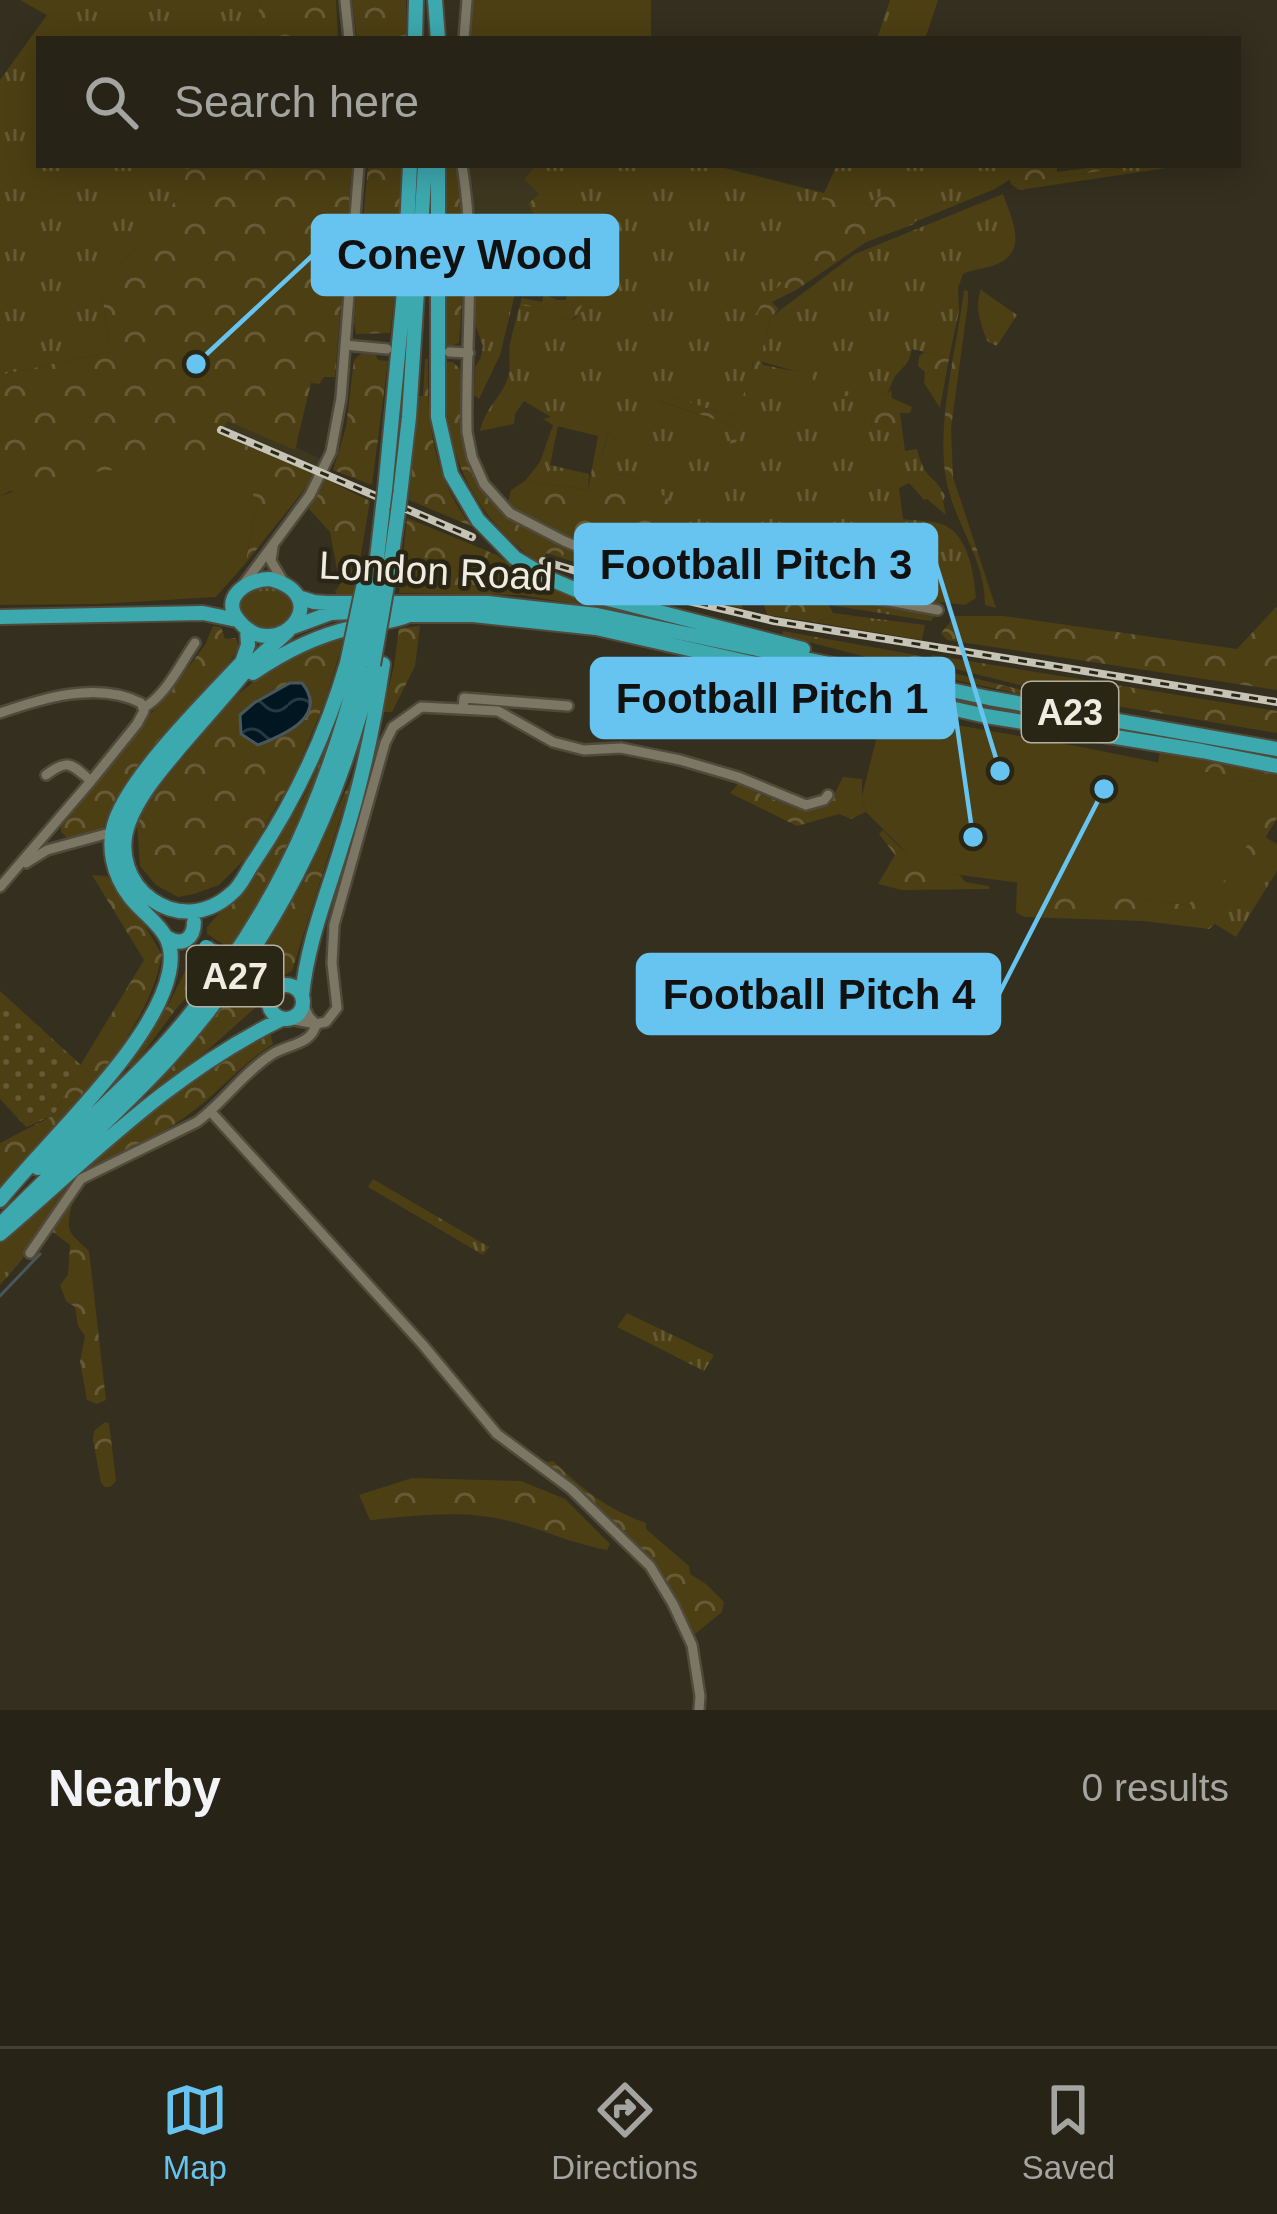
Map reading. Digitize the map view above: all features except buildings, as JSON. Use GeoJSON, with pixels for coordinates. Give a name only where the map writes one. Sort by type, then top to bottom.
{"type":"FeatureCollection","features":[{"type":"Feature","properties":{"kind":"highway"},"geometry":{"type":"LineString","coordinates":[[415,36],[416,0]]}},
{"type":"Feature","properties":{"kind":"highway"},"geometry":{"type":"LineString","coordinates":[[434,0],[434,36]]}},
{"type":"Feature","properties":{"kind":"highway","name":"A27"},"geometry":{"type":"LineString","coordinates":[[0,1203],[162,1047],[214,985],[241,947],[308,826],[365,664],[390,614],[378,567],[380,527],[391,501],[410,168]]}},
{"type":"Feature","properties":{"kind":"highway","name":"A27"},"geometry":{"type":"LineString","coordinates":[[0,1225],[166,1060],[219,998],[247,961],[322,826],[351,748],[378,567],[411,394],[425,168]]}},
{"type":"Feature","properties":{"kind":"highway"},"geometry":{"type":"LineString","coordinates":[[438,168],[437,417],[451,474],[478,520],[515,559],[581,592],[832,657],[865,670]]}},
{"type":"Feature","properties":{"kind":"highway"},"geometry":{"type":"LineString","coordinates":[[0,617],[203,613],[219,608],[259,579],[285,584],[298,597],[300,614],[290,629],[246,670],[168,761],[130,817],[124,853],[140,887]]}},
{"type":"Feature","properties":{"kind":"highway"},"geometry":{"type":"LineString","coordinates":[[112,855],[113,832],[127,799],[153,762],[242,662],[248,645],[234,612],[239,592]]}},
{"type":"Feature","properties":{"kind":"highway","name":"London Road"},"geometry":{"type":"LineString","coordinates":[[298,597],[327,603],[417,601],[597,614],[989,698],[1277,749]]}},
{"type":"Feature","properties":{"kind":"highway","name":"London Road"},"geometry":{"type":"LineString","coordinates":[[290,629],[331,614],[397,610],[409,616],[473,615],[613,631],[986,716],[1277,766]]}},
{"type":"Feature","properties":{"kind":"highway"},"geometry":{"type":"LineString","coordinates":[[203,613],[271,635],[290,629]]}},
{"type":"Feature","properties":{"kind":"highway"},"geometry":{"type":"LineString","coordinates":[[238,683],[325,634],[409,616]]}},
{"type":"Feature","properties":{"kind":"highway","name":"A27"},"geometry":{"type":"LineString","coordinates":[[184,916],[226,898],[244,877],[304,778],[336,701],[365,664]]}},
{"type":"Feature","properties":{"kind":"highway","name":"A27"},"geometry":{"type":"LineString","coordinates":[[302,1000],[312,937],[368,752],[365,664]]}},
{"type":"Feature","properties":{"kind":"highway","name":"A27"},"geometry":{"type":"LineString","coordinates":[[112,855],[130,897],[170,937],[206,946]]}},
{"type":"Feature","properties":{"kind":"highway","name":"A27"},"geometry":{"type":"LineString","coordinates":[[140,887],[174,904],[191,904],[222,893],[244,877]]}},
{"type":"Feature","properties":{"kind":"highway","name":"A27"},"geometry":{"type":"LineString","coordinates":[[140,887],[156,904],[184,916],[206,946],[273,994]]}},
{"type":"Feature","properties":{"kind":"highway"},"geometry":{"type":"LineString","coordinates":[[184,916],[192,935],[170,937],[167,917],[184,916]]}},
{"type":"Feature","properties":{"kind":"highway","name":"A27"},"geometry":{"type":"LineString","coordinates":[[0,1203],[139,1034],[168,978],[170,937]]}},
{"type":"Feature","properties":{"kind":"highway"},"geometry":{"type":"LineString","coordinates":[[291,986],[302,1000],[298,1013],[285,1019],[271,1009],[273,994],[291,986]]}},
{"type":"Feature","properties":{"kind":"highway","name":"A27"},"geometry":{"type":"LineString","coordinates":[[0,1234],[156,1096],[208,1059],[285,1019]]}},
{"type":"Feature","properties":{"kind":"street"},"geometry":{"type":"LineString","coordinates":[[345,0],[349,36]]}},
{"type":"Feature","properties":{"kind":"street"},"geometry":{"type":"LineString","coordinates":[[464,36],[467,0]]}},
{"type":"Feature","properties":{"kind":"street"},"geometry":{"type":"LineString","coordinates":[[239,592],[328,463],[338,424],[359,168]]}},
{"type":"Feature","properties":{"kind":"street"},"geometry":{"type":"LineString","coordinates":[[462,168],[467,196],[467,432],[484,484],[510,513],[564,541],[645,570],[704,567],[938,610]]}},
{"type":"Feature","properties":{"kind":"street"},"geometry":{"type":"LineString","coordinates":[[345,345],[387,349]]}},
{"type":"Feature","properties":{"kind":"street"},"geometry":{"type":"LineString","coordinates":[[449,352],[469,353]]}},
{"type":"Feature","properties":{"kind":"street"},"geometry":{"type":"LineString","coordinates":[[274,542],[271,561],[285,584]]}},
{"type":"Feature","properties":{"kind":"street"},"geometry":{"type":"LineString","coordinates":[[0,713],[39,700],[96,693],[130,698],[143,707],[151,705],[195,643]]}},
{"type":"Feature","properties":{"kind":"street"},"geometry":{"type":"LineString","coordinates":[[464,709],[464,698],[568,706]]}},
{"type":"Feature","properties":{"kind":"street"},"geometry":{"type":"LineString","coordinates":[[0,887],[137,724],[143,707]]}},
{"type":"Feature","properties":{"kind":"street"},"geometry":{"type":"LineString","coordinates":[[285,1019],[316,1024],[330,1019],[337,1008],[334,925],[385,743],[393,727],[421,707],[498,710],[553,742],[584,751],[621,748],[680,760],[806,805],[828,795]]}},
{"type":"Feature","properties":{"kind":"street"},"geometry":{"type":"LineString","coordinates":[[46,775],[71,764],[91,781]]}},
{"type":"Feature","properties":{"kind":"street"},"geometry":{"type":"LineString","coordinates":[[54,825],[68,844]]}},
{"type":"Feature","properties":{"kind":"street"},"geometry":{"type":"LineString","coordinates":[[12,873],[47,850],[113,832]]}},
{"type":"Feature","properties":{"kind":"street"},"geometry":{"type":"LineString","coordinates":[[93,840],[112,855]]}},
{"type":"Feature","properties":{"kind":"street"},"geometry":{"type":"LineString","coordinates":[[30,1253],[82,1179],[173,1136],[211,1112],[263,1060],[308,1040],[316,1024],[302,1000]]}},
{"type":"Feature","properties":{"kind":"street"},"geometry":{"type":"LineString","coordinates":[[211,1112],[424,1345],[497,1434],[571,1489],[650,1566],[692,1645],[699,1710]]}},
{"type":"Feature","properties":{"kind":"shaded area"},"geometry":{"type":"Polygon","coordinates":[[[467,168],[533,168],[524,179],[539,194],[529,204],[544,243],[528,266],[521,265],[485,219],[472,210],[473,187],[467,168]]]}},
{"type":"Feature","properties":{"kind":"shaded area"},"geometry":{"type":"Polygon","coordinates":[[[218,410],[297,443],[296,447],[323,460],[316,475],[218,436],[218,410]]]}},
{"type":"Feature","properties":{"kind":"green space"},"geometry":{"type":"Polygon","coordinates":[[[20,0],[262,0],[251,36],[36,36],[36,168],[188,168],[179,197],[101,287],[110,352],[0,375],[0,80],[47,15],[20,0]]]}},
{"type":"Feature","properties":{"kind":"green space"},"geometry":{"type":"Polygon","coordinates":[[[262,0],[336,0],[338,36],[251,36],[262,0]]]}},
{"type":"Feature","properties":{"kind":"green space"},"geometry":{"type":"Polygon","coordinates":[[[352,0],[406,0],[406,36],[357,36],[352,0]]]}},
{"type":"Feature","properties":{"kind":"green space"},"geometry":{"type":"Polygon","coordinates":[[[472,0],[651,0],[651,36],[470,36],[472,0]]]}},
{"type":"Feature","properties":{"kind":"green space"},"geometry":{"type":"Polygon","coordinates":[[[890,0],[938,0],[926,36],[878,36],[890,0]]]}},
{"type":"Feature","properties":{"kind":"green space"},"geometry":{"type":"Polygon","coordinates":[[[188,168],[352,168],[335,377],[311,383],[295,450],[227,421],[221,435],[316,475],[245,564],[257,503],[10,491],[0,496],[0,375],[110,352],[101,287],[179,197],[188,168]]]}},
{"type":"Feature","properties":{"kind":"green space"},"geometry":{"type":"Polygon","coordinates":[[[368,168],[403,168],[400,252],[390,333],[356,334],[368,168]]]}},
{"type":"Feature","properties":{"kind":"green space"},"geometry":{"type":"Polygon","coordinates":[[[445,168],[457,168],[463,276],[459,343],[443,348],[445,168]]]}},
{"type":"Feature","properties":{"kind":"green space"},"geometry":{"type":"Polygon","coordinates":[[[533,168],[725,168],[824,193],[836,168],[1047,168],[866,242],[796,290],[777,288],[757,317],[751,374],[737,415],[665,396],[659,401],[734,426],[725,480],[756,367],[798,372],[759,361],[771,317],[855,254],[1003,194],[1015,230],[1010,255],[998,264],[963,274],[949,358],[912,349],[887,394],[880,393],[870,427],[903,436],[905,451],[917,449],[923,467],[945,496],[946,515],[909,483],[899,488],[903,519],[935,522],[952,530],[969,557],[976,598],[965,605],[926,606],[702,561],[663,566],[645,481],[617,474],[612,478],[603,469],[609,431],[558,426],[550,465],[589,474],[588,490],[525,481],[540,462],[553,425],[543,419],[551,417],[524,401],[514,424],[480,431],[507,380],[520,305],[569,321],[576,318],[583,300],[580,280],[547,264],[556,250],[549,196],[539,194],[524,179],[533,168]]]}},
{"type":"Feature","properties":{"kind":"green space"},"geometry":{"type":"Polygon","coordinates":[[[1057,168],[1057,172],[1121,168],[1011,184],[1006,170],[1057,168]]]}},
{"type":"Feature","properties":{"kind":"green space"},"geometry":{"type":"Polygon","coordinates":[[[1121,168],[1167,168],[1019,190],[1011,184],[1121,168]]]}},
{"type":"Feature","properties":{"kind":"green space"},"geometry":{"type":"Polygon","coordinates":[[[902,182],[914,187],[919,203],[914,224],[866,242],[772,302],[779,309],[771,317],[759,361],[798,372],[801,365],[809,367],[813,380],[877,400],[880,393],[891,390],[892,398],[912,407],[910,413],[900,413],[903,436],[870,428],[874,413],[844,396],[755,372],[725,482],[734,426],[657,400],[665,396],[737,415],[753,365],[752,321],[781,284],[823,197],[863,202],[902,182]]]}},
{"type":"Feature","properties":{"kind":"green space"},"geometry":{"type":"Polygon","coordinates":[[[539,194],[549,196],[556,222],[547,264],[534,254],[544,243],[528,204],[539,194]]]}},
{"type":"Feature","properties":{"kind":"green space"},"geometry":{"type":"Polygon","coordinates":[[[482,218],[512,244],[519,270],[500,355],[479,399],[474,395],[475,367],[483,346],[475,324],[472,228],[482,218]]]}},
{"type":"Feature","properties":{"kind":"green space"},"geometry":{"type":"Polygon","coordinates":[[[551,267],[582,285],[581,309],[569,321],[520,305],[522,298],[542,302],[544,294],[565,300],[574,284],[547,271],[551,267]]]}},
{"type":"Feature","properties":{"kind":"green space"},"geometry":{"type":"Polygon","coordinates":[[[964,290],[968,303],[951,428],[953,477],[996,608],[985,605],[980,572],[946,479],[945,409],[964,290]]]}},
{"type":"Feature","properties":{"kind":"green space"},"geometry":{"type":"Polygon","coordinates":[[[981,290],[1017,315],[997,346],[988,342],[981,323],[981,290]]]}},
{"type":"Feature","properties":{"kind":"green space"},"geometry":{"type":"Polygon","coordinates":[[[924,352],[949,358],[940,408],[918,366],[924,352]]]}},
{"type":"Feature","properties":{"kind":"green space"},"geometry":{"type":"Polygon","coordinates":[[[362,353],[388,361],[372,485],[333,470],[346,427],[354,360],[362,353]]]}},
{"type":"Feature","properties":{"kind":"green space"},"geometry":{"type":"Polygon","coordinates":[[[425,359],[434,447],[448,487],[471,526],[409,500],[425,359]]]}},
{"type":"Feature","properties":{"kind":"green space"},"geometry":{"type":"Polygon","coordinates":[[[443,361],[460,369],[464,437],[471,463],[509,515],[567,547],[562,558],[546,553],[541,565],[496,525],[473,492],[451,436],[443,361]]]}},
{"type":"Feature","properties":{"kind":"green space"},"geometry":{"type":"Polygon","coordinates":[[[557,426],[606,426],[604,469],[612,477],[645,481],[674,504],[663,566],[627,560],[582,544],[508,503],[511,490],[525,481],[588,490],[598,436],[557,426]]]}},
{"type":"Feature","properties":{"kind":"green space"},"geometry":{"type":"Polygon","coordinates":[[[238,458],[257,504],[245,564],[216,597],[0,605],[0,496],[61,475],[238,458]]]}},
{"type":"Feature","properties":{"kind":"green space"},"geometry":{"type":"Polygon","coordinates":[[[325,479],[370,501],[354,595],[337,595],[340,585],[330,532],[309,509],[325,479]]]}},
{"type":"Feature","properties":{"kind":"green space"},"geometry":{"type":"Polygon","coordinates":[[[407,518],[497,555],[526,576],[594,607],[521,595],[399,593],[407,518]]]}},
{"type":"Feature","properties":{"kind":"green space"},"geometry":{"type":"Polygon","coordinates":[[[567,547],[593,557],[688,573],[695,577],[687,586],[740,601],[743,609],[562,558],[567,547]]]}},
{"type":"Feature","properties":{"kind":"green space"},"geometry":{"type":"Polygon","coordinates":[[[772,583],[825,597],[833,613],[855,616],[807,621],[767,615],[758,585],[772,583]]]}},
{"type":"Feature","properties":{"kind":"green space"},"geometry":{"type":"Polygon","coordinates":[[[263,584],[290,598],[285,626],[268,631],[248,624],[239,609],[243,595],[263,584]]]}},
{"type":"Feature","properties":{"kind":"green space"},"geometry":{"type":"Polygon","coordinates":[[[825,597],[929,611],[934,617],[931,621],[829,605],[825,597]]]}},
{"type":"Feature","properties":{"kind":"green space"},"geometry":{"type":"Polygon","coordinates":[[[1277,606],[1277,690],[947,640],[941,633],[955,616],[1003,616],[1237,649],[1277,606]]]}},
{"type":"Feature","properties":{"kind":"green space"},"geometry":{"type":"Polygon","coordinates":[[[855,616],[925,625],[922,640],[807,621],[855,616]]]}},
{"type":"Feature","properties":{"kind":"green space"},"geometry":{"type":"Polygon","coordinates":[[[213,626],[221,627],[225,639],[236,638],[239,647],[223,671],[130,781],[101,833],[68,839],[61,824],[184,673],[213,626]]]}},
{"type":"Feature","properties":{"kind":"green space"},"geometry":{"type":"Polygon","coordinates":[[[420,626],[415,666],[392,712],[383,712],[399,628],[420,626]]]}},
{"type":"Feature","properties":{"kind":"green space"},"geometry":{"type":"Polygon","coordinates":[[[783,631],[922,656],[925,666],[1050,697],[946,678],[782,635],[783,631]]]}},
{"type":"Feature","properties":{"kind":"green space"},"geometry":{"type":"Polygon","coordinates":[[[344,638],[327,696],[295,774],[248,856],[219,885],[194,894],[178,897],[156,885],[140,866],[137,825],[149,799],[230,701],[279,661],[344,638]]]}},
{"type":"Feature","properties":{"kind":"green space"},"geometry":{"type":"Polygon","coordinates":[[[932,655],[1277,711],[1277,733],[1081,700],[931,663],[932,655]]]}},
{"type":"Feature","properties":{"kind":"green space"},"geometry":{"type":"Polygon","coordinates":[[[883,712],[1257,782],[1268,791],[1271,809],[1224,881],[1186,905],[932,869],[915,861],[866,812],[862,796],[883,712]]]}},
{"type":"Feature","properties":{"kind":"green space"},"geometry":{"type":"Polygon","coordinates":[[[330,740],[334,742],[289,849],[229,948],[207,934],[207,927],[260,867],[304,797],[330,740]]]}},
{"type":"Feature","properties":{"kind":"green space"},"geometry":{"type":"Polygon","coordinates":[[[1160,751],[1277,775],[1277,818],[1215,924],[1209,929],[1143,921],[1024,917],[1016,912],[1017,882],[1186,905],[1257,782],[1158,763],[1160,751]]]}},
{"type":"Feature","properties":{"kind":"green space"},"geometry":{"type":"Polygon","coordinates":[[[355,771],[292,971],[275,980],[256,963],[305,879],[355,771]]]}},
{"type":"Feature","properties":{"kind":"green space"},"geometry":{"type":"Polygon","coordinates":[[[843,777],[862,779],[866,812],[851,819],[839,814],[797,826],[730,793],[738,784],[784,804],[820,807],[831,800],[843,777]]]}},
{"type":"Feature","properties":{"kind":"green space"},"geometry":{"type":"Polygon","coordinates":[[[883,830],[917,860],[989,889],[902,890],[878,884],[895,855],[879,834],[883,830]]]}},
{"type":"Feature","properties":{"kind":"green space"},"geometry":{"type":"Polygon","coordinates":[[[1265,837],[1277,844],[1277,871],[1236,937],[1215,924],[1265,837]]]}},
{"type":"Feature","properties":{"kind":"green space"},"geometry":{"type":"Polygon","coordinates":[[[92,875],[107,876],[144,924],[162,955],[156,979],[103,1071],[0,1189],[0,1143],[54,1115],[144,960],[92,875]]]}},
{"type":"Feature","properties":{"kind":"green space"},"geometry":{"type":"Polygon","coordinates":[[[196,950],[217,964],[133,1067],[127,1067],[169,1003],[196,950]]]}},
{"type":"Feature","properties":{"kind":"green space"},"geometry":{"type":"Polygon","coordinates":[[[240,980],[258,999],[256,1007],[152,1093],[146,1091],[185,1051],[240,980]]]}},
{"type":"Feature","properties":{"kind":"green space"},"geometry":{"type":"Polygon","coordinates":[[[0,991],[81,1065],[54,1115],[26,1127],[0,1099],[0,991]]]}},
{"type":"Feature","properties":{"kind":"green space"},"geometry":{"type":"Polygon","coordinates":[[[269,1030],[273,1044],[189,1114],[117,1154],[87,1168],[83,1164],[159,1102],[269,1030]]]}},
{"type":"Feature","properties":{"kind":"green space"},"geometry":{"type":"Polygon","coordinates":[[[66,1176],[52,1218],[0,1285],[0,1240],[66,1176]]]}},
{"type":"Feature","properties":{"kind":"green space"},"geometry":{"type":"Polygon","coordinates":[[[373,1179],[489,1247],[483,1255],[368,1187],[373,1179]]]}},
{"type":"Feature","properties":{"kind":"green space"},"geometry":{"type":"Polygon","coordinates":[[[70,1198],[70,1230],[89,1251],[106,1400],[97,1404],[87,1400],[80,1362],[85,1336],[75,1307],[66,1301],[60,1285],[68,1275],[70,1245],[50,1230],[70,1198]]]}},
{"type":"Feature","properties":{"kind":"green space"},"geometry":{"type":"Polygon","coordinates":[[[627,1313],[714,1355],[704,1371],[617,1327],[627,1313]]]}},
{"type":"Feature","properties":{"kind":"green space"},"geometry":{"type":"Polygon","coordinates":[[[109,1423],[116,1481],[110,1487],[101,1483],[93,1440],[94,1431],[109,1423]]]}},
{"type":"Feature","properties":{"kind":"green space"},"geometry":{"type":"Polygon","coordinates":[[[553,1461],[596,1498],[646,1523],[646,1529],[689,1566],[690,1574],[724,1602],[722,1612],[695,1634],[630,1543],[548,1467],[546,1462],[553,1461]]]}},
{"type":"Feature","properties":{"kind":"green space"},"geometry":{"type":"Polygon","coordinates":[[[412,1478],[521,1481],[565,1499],[610,1544],[607,1550],[474,1515],[370,1520],[359,1495],[412,1478]]]}},
{"type":"Feature","properties":{"kind":"water"},"geometry":{"type":"Polygon","coordinates":[[[290,683],[302,683],[309,695],[310,705],[300,723],[258,745],[241,734],[240,715],[290,683]]]}},
{"type":"Feature","properties":{"kind":"waterway"},"geometry":{"type":"LineString","coordinates":[[0,1296],[40,1254]]}},
{"type":"Feature","properties":{"kind":"railway"},"geometry":{"type":"LineString","coordinates":[[221,430],[472,537]]}},
{"type":"Feature","properties":{"kind":"railway"},"geometry":{"type":"LineString","coordinates":[[543,561],[774,621],[1277,702]]}},
{"type":"Feature","properties":{"kind":"place","name":"Coney Wood"},"geometry":{"type":"Point","coordinates":[196,364]}},
{"type":"Feature","properties":{"kind":"place","name":"Football Pitch 3"},"geometry":{"type":"Point","coordinates":[1000,771]}},
{"type":"Feature","properties":{"kind":"place","name":"Football Pitch 4"},"geometry":{"type":"Point","coordinates":[1104,789]}},
{"type":"Feature","properties":{"kind":"place","name":"Football Pitch 1"},"geometry":{"type":"Point","coordinates":[973,837]}}]}
